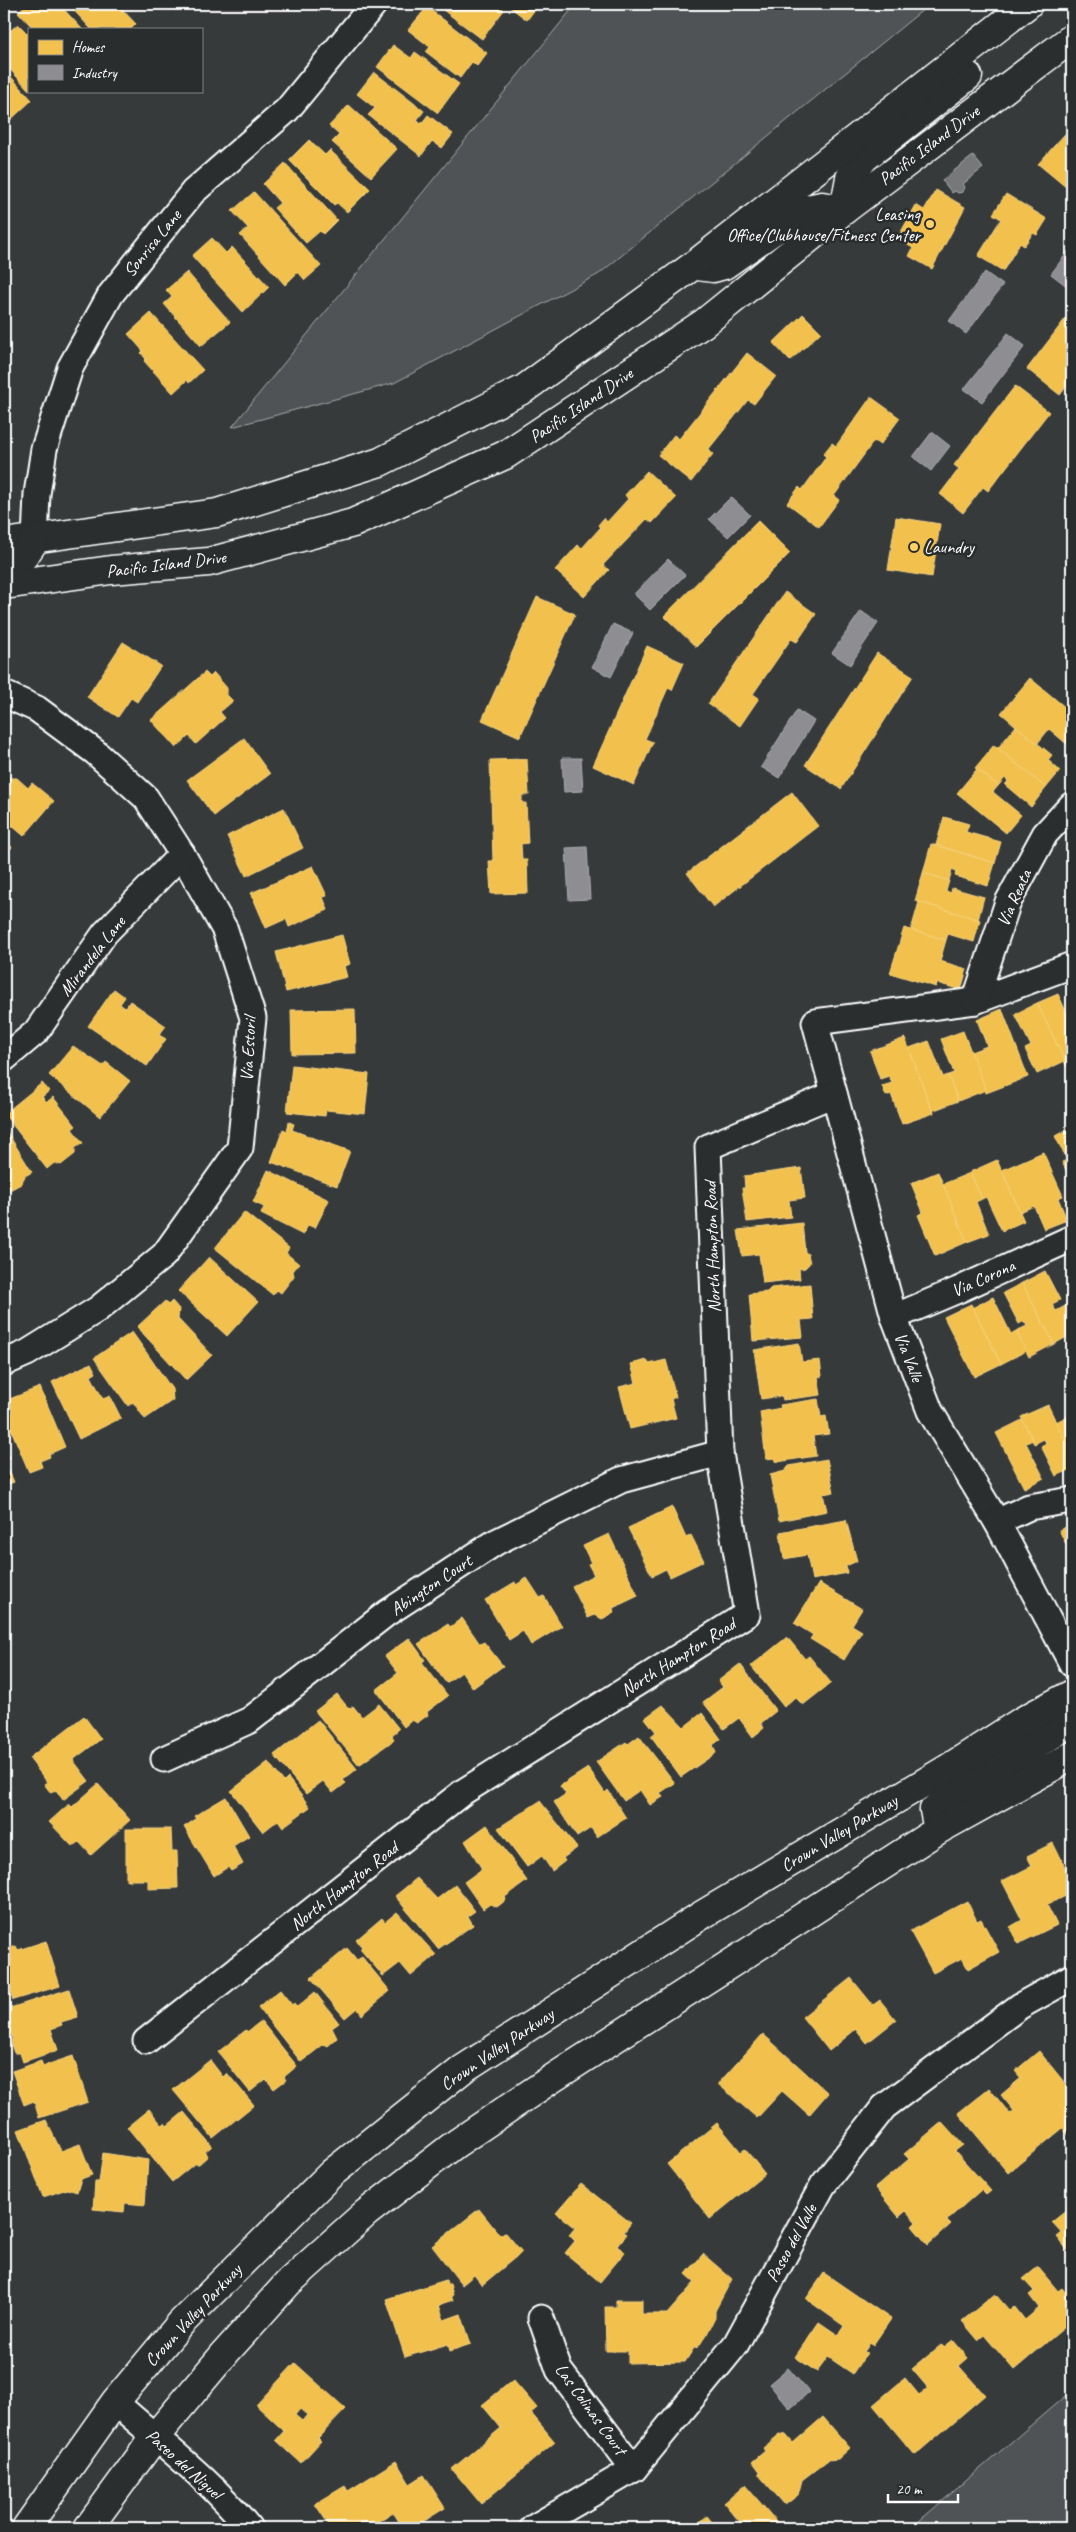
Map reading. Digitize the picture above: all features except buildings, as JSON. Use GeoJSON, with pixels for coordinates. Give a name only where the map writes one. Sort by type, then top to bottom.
{"type":"FeatureCollection","features":[{"type":"Feature","properties":{"kind":"main road"},"geometry":{"type":"LineString","coordinates":[[4,542],[35,540],[217,513],[380,462],[524,389],[694,265],[1028,4]]}},
{"type":"Feature","properties":{"kind":"main road"},"geometry":{"type":"LineString","coordinates":[[694,265],[714,268],[724,265],[803,210],[822,206],[844,210],[848,185],[858,164],[991,57],[998,46],[1005,23]]}},
{"type":"Feature","properties":{"kind":"main road","name":"Pacific Island Drive"},"geometry":{"type":"LineString","coordinates":[[4,585],[110,570],[209,562],[354,523],[505,455],[704,322],[844,210],[1072,38]]}},
{"type":"Feature","properties":{"kind":"main road"},"geometry":{"type":"LineString","coordinates":[[4,565],[24,556],[35,540]]}},
{"type":"Feature","properties":{"kind":"main road"},"geometry":{"type":"LineString","coordinates":[[35,540],[58,554],[110,570]]}},
{"type":"Feature","properties":{"kind":"main road","name":"Crown Valley Parkway"},"geometry":{"type":"LineString","coordinates":[[26,2528],[116,2402],[181,2323],[332,2173],[463,2069],[702,1916],[947,1769],[1022,1721],[1072,1694]]}},
{"type":"Feature","properties":{"kind":"main road"},"geometry":{"type":"LineString","coordinates":[[938,1830],[934,1810],[944,1801],[1056,1732],[1072,1715]]}},
{"type":"Feature","properties":{"kind":"main road"},"geometry":{"type":"LineString","coordinates":[[88,2528],[154,2438],[226,2352],[289,2282],[388,2196],[454,2145],[550,2080],[938,1830],[1072,1756]]}},
{"type":"Feature","properties":{"kind":"street","name":"Sonrisa Lane"},"geometry":{"type":"LineString","coordinates":[[35,540],[37,494],[44,450],[70,368],[111,294],[193,192],[287,110],[374,4]]}},
{"type":"Feature","properties":{"kind":"street","name":"Via Estoril"},"geometry":{"type":"LineString","coordinates":[[4,694],[37,709],[95,752],[146,798],[182,854],[225,930],[253,1018],[240,1148],[164,1255],[98,1309],[27,1353],[4,1363]]}},
{"type":"Feature","properties":{"kind":"street","name":"Via Reata"},"geometry":{"type":"LineString","coordinates":[[975,1001],[1008,902],[1045,834],[1072,805]]}},
{"type":"Feature","properties":{"kind":"street","name":"Mirandela Lane"},"geometry":{"type":"LineString","coordinates":[[4,1059],[36,1032],[105,933],[182,854]]}},
{"type":"Feature","properties":{"kind":"street"},"geometry":{"type":"LineString","coordinates":[[975,1001],[1072,965]]}},
{"type":"Feature","properties":{"kind":"street","name":"Via Valle"},"geometry":{"type":"LineString","coordinates":[[975,1001],[815,1022],[894,1317],[930,1411],[998,1522],[1072,1664]]}},
{"type":"Feature","properties":{"kind":"street","name":"North Hampton Road"},"geometry":{"type":"LineString","coordinates":[[146,2041],[463,1792],[747,1614],[720,1453],[708,1146],[834,1094]]}},
{"type":"Feature","properties":{"kind":"street","name":"Via Corona"},"geometry":{"type":"LineString","coordinates":[[894,1317],[1072,1238]]}},
{"type":"Feature","properties":{"kind":"street","name":"Abington Court"},"geometry":{"type":"LineString","coordinates":[[164,1760],[250,1720],[387,1613],[496,1542],[620,1480],[720,1453]]}},
{"type":"Feature","properties":{"kind":"street"},"geometry":{"type":"LineString","coordinates":[[998,1522],[1029,1507],[1072,1500]]}},
{"type":"Feature","properties":{"kind":"street","name":"Paseo del Valle"},"geometry":{"type":"LineString","coordinates":[[533,2528],[634,2469],[736,2344],[823,2185],[884,2107],[1020,2006],[1072,1977]]}},
{"type":"Feature","properties":{"kind":"street","name":"Las Colinas Court"},"geometry":{"type":"LineString","coordinates":[[541,2318],[558,2370],[634,2469]]}},
{"type":"Feature","properties":{"kind":"street","name":"Paseo del Niguel"},"geometry":{"type":"LineString","coordinates":[[116,2402],[154,2438],[196,2472],[232,2507],[250,2528]]}},
{"type":"Feature","properties":{"kind":"shaded area"},"geometry":{"type":"Polygon","coordinates":[[[576,4],[930,4],[599,274],[394,383],[232,427],[576,4]]]}},
{"type":"Feature","properties":{"kind":"shaded area"},"geometry":{"type":"Polygon","coordinates":[[[973,156],[983,168],[963,184],[965,187],[963,192],[958,193],[955,191],[952,193],[942,180],[973,156]]]}},
{"type":"Feature","properties":{"kind":"shaded area"},"geometry":{"type":"Polygon","coordinates":[[[1072,2390],[1072,2528],[911,2528],[1072,2390]]]}},
{"type":"Feature","properties":{"kind":"place","name":"Leasing Office/Clubhouse/Fitness Center"},"geometry":{"type":"Point","coordinates":[930,224]}},
{"type":"Feature","properties":{"kind":"place","name":"Laundry"},"geometry":{"type":"Point","coordinates":[914,547]}}]}
